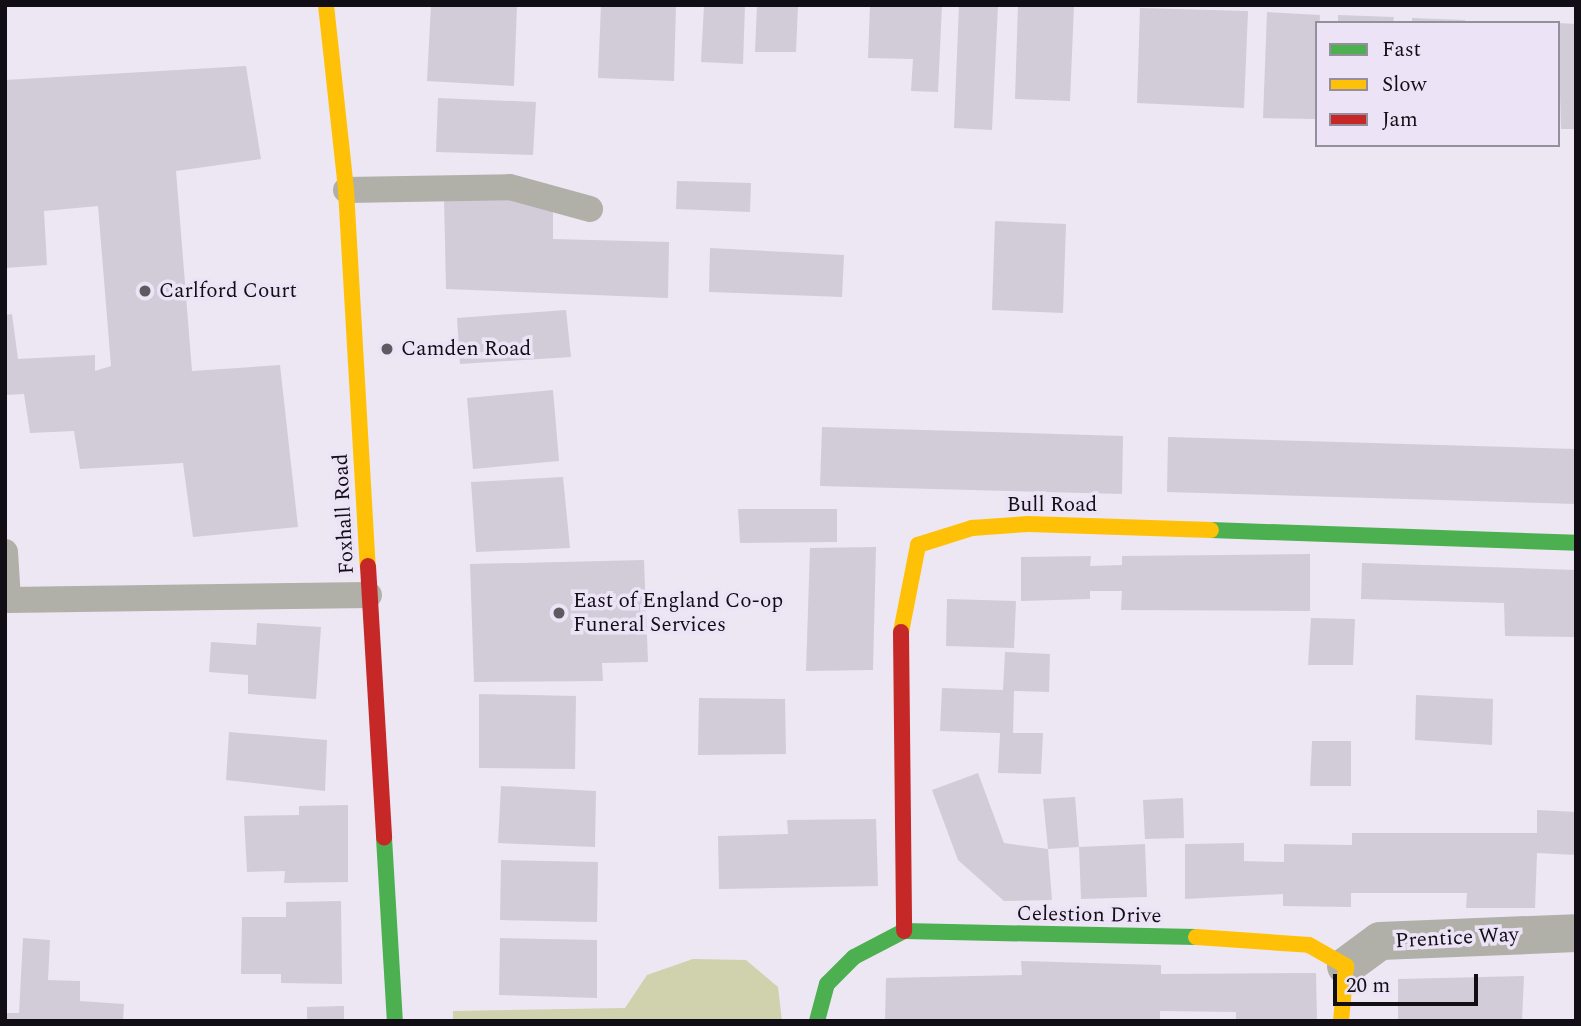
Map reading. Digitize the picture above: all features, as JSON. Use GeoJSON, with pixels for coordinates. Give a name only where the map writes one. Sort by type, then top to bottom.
{"type":"FeatureCollection","features":[{"type":"Feature","properties":{"kind":"street","name":"Foxhall Road"},"geometry":{"type":"LineString","coordinates":[[326,5],[346,190],[395,1021]]}},
{"type":"Feature","properties":{"kind":"street","name":"Bull Road"},"geometry":{"type":"LineString","coordinates":[[904,931],[901,621],[918,545],[972,528],[1028,524],[1576,543]]}},
{"type":"Feature","properties":{"kind":"street","name":"Celestion Drive"},"geometry":{"type":"LineString","coordinates":[[817,1021],[827,984],[854,957],[904,931],[1267,938],[1309,945],[1346,966]]}},
{"type":"Feature","properties":{"kind":"street","name":"Prentice Way"},"geometry":{"type":"LineString","coordinates":[[1346,966],[1380,941],[1576,933]]}},
{"type":"Feature","properties":{"kind":"street"},"geometry":{"type":"LineString","coordinates":[[1341,1021],[1346,966]]}},
{"type":"Feature","properties":{"kind":"lane"},"geometry":{"type":"LineString","coordinates":[[346,190],[510,187],[590,209]]}},
{"type":"Feature","properties":{"kind":"lane"},"geometry":{"type":"LineString","coordinates":[[5,552],[8,600],[369,595]]}},
{"type":"Feature","properties":{"kind":"green space"},"geometry":{"type":"Polygon","coordinates":[[[693,959],[746,960],[778,987],[782,1021],[453,1021],[453,1011],[625,1008],[647,975],[693,959]]]}},
{"type":"Feature","properties":{"kind":"building"},"geometry":{"type":"Polygon","coordinates":[[[431,5],[517,5],[514,86],[427,81],[431,5]]]}},
{"type":"Feature","properties":{"kind":"building"},"geometry":{"type":"Polygon","coordinates":[[[601,5],[676,5],[674,81],[598,78],[601,5]]]}},
{"type":"Feature","properties":{"kind":"building"},"geometry":{"type":"Polygon","coordinates":[[[704,5],[745,5],[743,64],[701,62],[704,5]]]}},
{"type":"Feature","properties":{"kind":"building"},"geometry":{"type":"Polygon","coordinates":[[[757,5],[798,5],[796,52],[755,52],[757,5]]]}},
{"type":"Feature","properties":{"kind":"building"},"geometry":{"type":"Polygon","coordinates":[[[870,5],[942,5],[938,92],[911,91],[913,59],[868,58],[870,5]]]}},
{"type":"Feature","properties":{"kind":"building"},"geometry":{"type":"Polygon","coordinates":[[[959,5],[998,5],[992,130],[954,128],[959,5]]]}},
{"type":"Feature","properties":{"kind":"building"},"geometry":{"type":"Polygon","coordinates":[[[1018,5],[1074,5],[1070,101],[1015,99],[1018,5]]]}},
{"type":"Feature","properties":{"kind":"building"},"geometry":{"type":"Polygon","coordinates":[[[1140,8],[1248,11],[1244,108],[1137,103],[1140,8]]]}},
{"type":"Feature","properties":{"kind":"building"},"geometry":{"type":"Polygon","coordinates":[[[1267,12],[1320,15],[1320,21],[1315,21],[1315,119],[1263,118],[1267,12]]]}},
{"type":"Feature","properties":{"kind":"building"},"geometry":{"type":"Polygon","coordinates":[[[1338,15],[1394,17],[1393,21],[1338,21],[1338,15]]]}},
{"type":"Feature","properties":{"kind":"building"},"geometry":{"type":"Polygon","coordinates":[[[1412,18],[1465,20],[1465,21],[1412,21],[1412,18]]]}},
{"type":"Feature","properties":{"kind":"building"},"geometry":{"type":"Polygon","coordinates":[[[1560,23],[1576,24],[1576,129],[1561,129],[1560,23]]]}},
{"type":"Feature","properties":{"kind":"building","name":"Carlford Court"},"geometry":{"type":"Polygon","coordinates":[[[246,66],[261,159],[176,171],[192,371],[280,365],[298,527],[193,537],[183,463],[80,469],[74,431],[30,433],[24,394],[5,395],[5,315],[12,314],[18,359],[95,355],[95,371],[111,366],[98,206],[44,211],[47,265],[5,268],[5,80],[246,66]]]}},
{"type":"Feature","properties":{"kind":"building"},"geometry":{"type":"Polygon","coordinates":[[[438,98],[536,102],[533,155],[436,152],[438,98]]]}},
{"type":"Feature","properties":{"kind":"building"},"geometry":{"type":"Polygon","coordinates":[[[677,181],[751,183],[750,212],[676,209],[677,181]]]}},
{"type":"Feature","properties":{"kind":"building"},"geometry":{"type":"Polygon","coordinates":[[[533,196],[553,209],[553,239],[669,242],[668,298],[446,289],[444,197],[533,196]]]}},
{"type":"Feature","properties":{"kind":"building"},"geometry":{"type":"Polygon","coordinates":[[[995,221],[1066,224],[1063,313],[992,310],[995,221]]]}},
{"type":"Feature","properties":{"kind":"building"},"geometry":{"type":"Polygon","coordinates":[[[710,248],[844,255],[842,297],[709,292],[710,248]]]}},
{"type":"Feature","properties":{"kind":"building"},"geometry":{"type":"Polygon","coordinates":[[[566,310],[571,357],[460,364],[457,318],[566,310]]]}},
{"type":"Feature","properties":{"kind":"building"},"geometry":{"type":"Polygon","coordinates":[[[553,390],[559,461],[473,469],[467,398],[553,390]]]}},
{"type":"Feature","properties":{"kind":"building"},"geometry":{"type":"Polygon","coordinates":[[[822,427],[1123,436],[1122,494],[820,486],[822,427]]]}},
{"type":"Feature","properties":{"kind":"building"},"geometry":{"type":"Polygon","coordinates":[[[1168,437],[1576,449],[1576,504],[1167,492],[1168,437]]]}},
{"type":"Feature","properties":{"kind":"building"},"geometry":{"type":"Polygon","coordinates":[[[563,477],[570,548],[476,552],[471,482],[563,477]]]}},
{"type":"Feature","properties":{"kind":"building"},"geometry":{"type":"Polygon","coordinates":[[[738,509],[837,509],[837,542],[740,543],[738,509]]]}},
{"type":"Feature","properties":{"kind":"building"},"geometry":{"type":"Polygon","coordinates":[[[876,547],[873,670],[806,671],[810,548],[876,547]]]}},
{"type":"Feature","properties":{"kind":"building"},"geometry":{"type":"Polygon","coordinates":[[[1310,554],[1310,611],[1121,610],[1122,591],[1090,591],[1090,599],[1021,601],[1021,557],[1091,556],[1090,566],[1122,565],[1122,556],[1310,554]]]}},
{"type":"Feature","properties":{"kind":"building","name":"East of England Co-op Funeral Services"},"geometry":{"type":"Polygon","coordinates":[[[644,560],[648,662],[602,663],[603,681],[474,682],[470,564],[644,560]]]}},
{"type":"Feature","properties":{"kind":"building"},"geometry":{"type":"Polygon","coordinates":[[[1362,563],[1576,570],[1576,637],[1505,636],[1504,603],[1361,599],[1362,563]]]}},
{"type":"Feature","properties":{"kind":"building"},"geometry":{"type":"Polygon","coordinates":[[[947,599],[1016,601],[1014,648],[946,646],[947,599]]]}},
{"type":"Feature","properties":{"kind":"building"},"geometry":{"type":"Polygon","coordinates":[[[1311,618],[1355,619],[1353,665],[1308,665],[1311,618]]]}},
{"type":"Feature","properties":{"kind":"building"},"geometry":{"type":"Polygon","coordinates":[[[257,623],[321,627],[316,699],[248,694],[248,675],[209,672],[211,642],[256,645],[257,623]]]}},
{"type":"Feature","properties":{"kind":"building"},"geometry":{"type":"Polygon","coordinates":[[[1005,652],[1050,654],[1049,692],[1014,691],[1013,733],[1043,733],[1041,774],[998,773],[1000,733],[940,731],[942,688],[1003,690],[1005,652]]]}},
{"type":"Feature","properties":{"kind":"building"},"geometry":{"type":"Polygon","coordinates":[[[479,694],[576,696],[575,769],[479,768],[479,694]]]}},
{"type":"Feature","properties":{"kind":"building"},"geometry":{"type":"Polygon","coordinates":[[[1416,695],[1493,699],[1492,745],[1415,740],[1416,695]]]}},
{"type":"Feature","properties":{"kind":"building"},"geometry":{"type":"Polygon","coordinates":[[[699,698],[785,699],[786,754],[698,755],[699,698]]]}},
{"type":"Feature","properties":{"kind":"building"},"geometry":{"type":"Polygon","coordinates":[[[229,732],[327,740],[325,791],[226,780],[229,732]]]}},
{"type":"Feature","properties":{"kind":"building"},"geometry":{"type":"Polygon","coordinates":[[[1312,741],[1351,741],[1351,786],[1310,786],[1312,741]]]}},
{"type":"Feature","properties":{"kind":"building"},"geometry":{"type":"Polygon","coordinates":[[[978,773],[1004,843],[1048,849],[1052,900],[1004,901],[958,860],[932,790],[978,773]]]}},
{"type":"Feature","properties":{"kind":"building"},"geometry":{"type":"Polygon","coordinates":[[[501,786],[596,791],[595,847],[498,843],[501,786]]]}},
{"type":"Feature","properties":{"kind":"building"},"geometry":{"type":"Polygon","coordinates":[[[1075,797],[1079,847],[1048,849],[1043,799],[1075,797]]]}},
{"type":"Feature","properties":{"kind":"building"},"geometry":{"type":"Polygon","coordinates":[[[1183,798],[1184,838],[1145,839],[1143,800],[1183,798]]]}},
{"type":"Feature","properties":{"kind":"building"},"geometry":{"type":"Polygon","coordinates":[[[348,805],[348,882],[284,883],[285,871],[247,872],[244,816],[299,815],[299,806],[348,805]]]}},
{"type":"Feature","properties":{"kind":"building"},"geometry":{"type":"Polygon","coordinates":[[[1537,810],[1576,812],[1576,855],[1537,853],[1535,908],[1466,908],[1467,893],[1351,893],[1351,907],[1283,906],[1283,894],[1185,899],[1185,844],[1244,843],[1244,861],[1284,862],[1284,844],[1352,845],[1352,833],[1537,833],[1537,810]]]}},
{"type":"Feature","properties":{"kind":"building"},"geometry":{"type":"Polygon","coordinates":[[[876,819],[878,886],[719,889],[718,836],[788,834],[787,820],[876,819]]]}},
{"type":"Feature","properties":{"kind":"building"},"geometry":{"type":"Polygon","coordinates":[[[1145,844],[1147,897],[1081,899],[1079,847],[1145,844]]]}},
{"type":"Feature","properties":{"kind":"building"},"geometry":{"type":"Polygon","coordinates":[[[501,860],[598,862],[597,922],[500,920],[501,860]]]}},
{"type":"Feature","properties":{"kind":"building"},"geometry":{"type":"Polygon","coordinates":[[[341,901],[342,984],[281,983],[281,974],[241,974],[242,917],[286,917],[286,902],[341,901]]]}},
{"type":"Feature","properties":{"kind":"building"},"geometry":{"type":"Polygon","coordinates":[[[23,938],[50,940],[48,980],[80,981],[80,1001],[124,1004],[123,1021],[5,1021],[5,1013],[19,1013],[23,938]]]}},
{"type":"Feature","properties":{"kind":"building"},"geometry":{"type":"Polygon","coordinates":[[[500,938],[597,940],[597,998],[499,995],[500,938]]]}},
{"type":"Feature","properties":{"kind":"building"},"geometry":{"type":"Polygon","coordinates":[[[1021,961],[1161,965],[1161,974],[1316,973],[1317,1021],[1236,1021],[1236,1012],[1160,1011],[1160,1021],[885,1021],[886,978],[1022,975],[1021,961]]]}},
{"type":"Feature","properties":{"kind":"building"},"geometry":{"type":"Polygon","coordinates":[[[1524,976],[1522,1021],[1398,1021],[1398,979],[1524,976]]]}},
{"type":"Feature","properties":{"kind":"building"},"geometry":{"type":"Polygon","coordinates":[[[344,1006],[344,1021],[307,1021],[307,1007],[344,1006]]]}},
{"type":"Feature","properties":{"kind":"traffic: fast"},"geometry":{"type":"LineString","coordinates":[[1211,530],[1576,543]]}},
{"type":"Feature","properties":{"kind":"traffic: fast"},"geometry":{"type":"LineString","coordinates":[[384,838],[395,1021]]}},
{"type":"Feature","properties":{"kind":"traffic: fast"},"geometry":{"type":"LineString","coordinates":[[817,1021],[827,984],[854,957],[904,931],[1196,937]]}},
{"type":"Feature","properties":{"kind":"traffic: slow"},"geometry":{"type":"LineString","coordinates":[[326,5],[346,190],[368,566]]}},
{"type":"Feature","properties":{"kind":"traffic: slow"},"geometry":{"type":"LineString","coordinates":[[901,632],[918,545],[972,528],[1028,524],[1211,530]]}},
{"type":"Feature","properties":{"kind":"traffic: slow"},"geometry":{"type":"LineString","coordinates":[[1196,937],[1309,945],[1346,966],[1341,1021]]}},
{"type":"Feature","properties":{"kind":"traffic: jam"},"geometry":{"type":"LineString","coordinates":[[368,566],[384,838]]}},
{"type":"Feature","properties":{"kind":"traffic: jam"},"geometry":{"type":"LineString","coordinates":[[901,632],[904,931]]}},
{"type":"Feature","properties":{"kind":"place","name":"Carlford Court"},"geometry":{"type":"Point","coordinates":[145,291]}},
{"type":"Feature","properties":{"kind":"place","name":"Camden Road"},"geometry":{"type":"Point","coordinates":[387,349]}},
{"type":"Feature","properties":{"kind":"place","name":"East of England Co-op Funeral Services"},"geometry":{"type":"Point","coordinates":[559,613]}}]}
